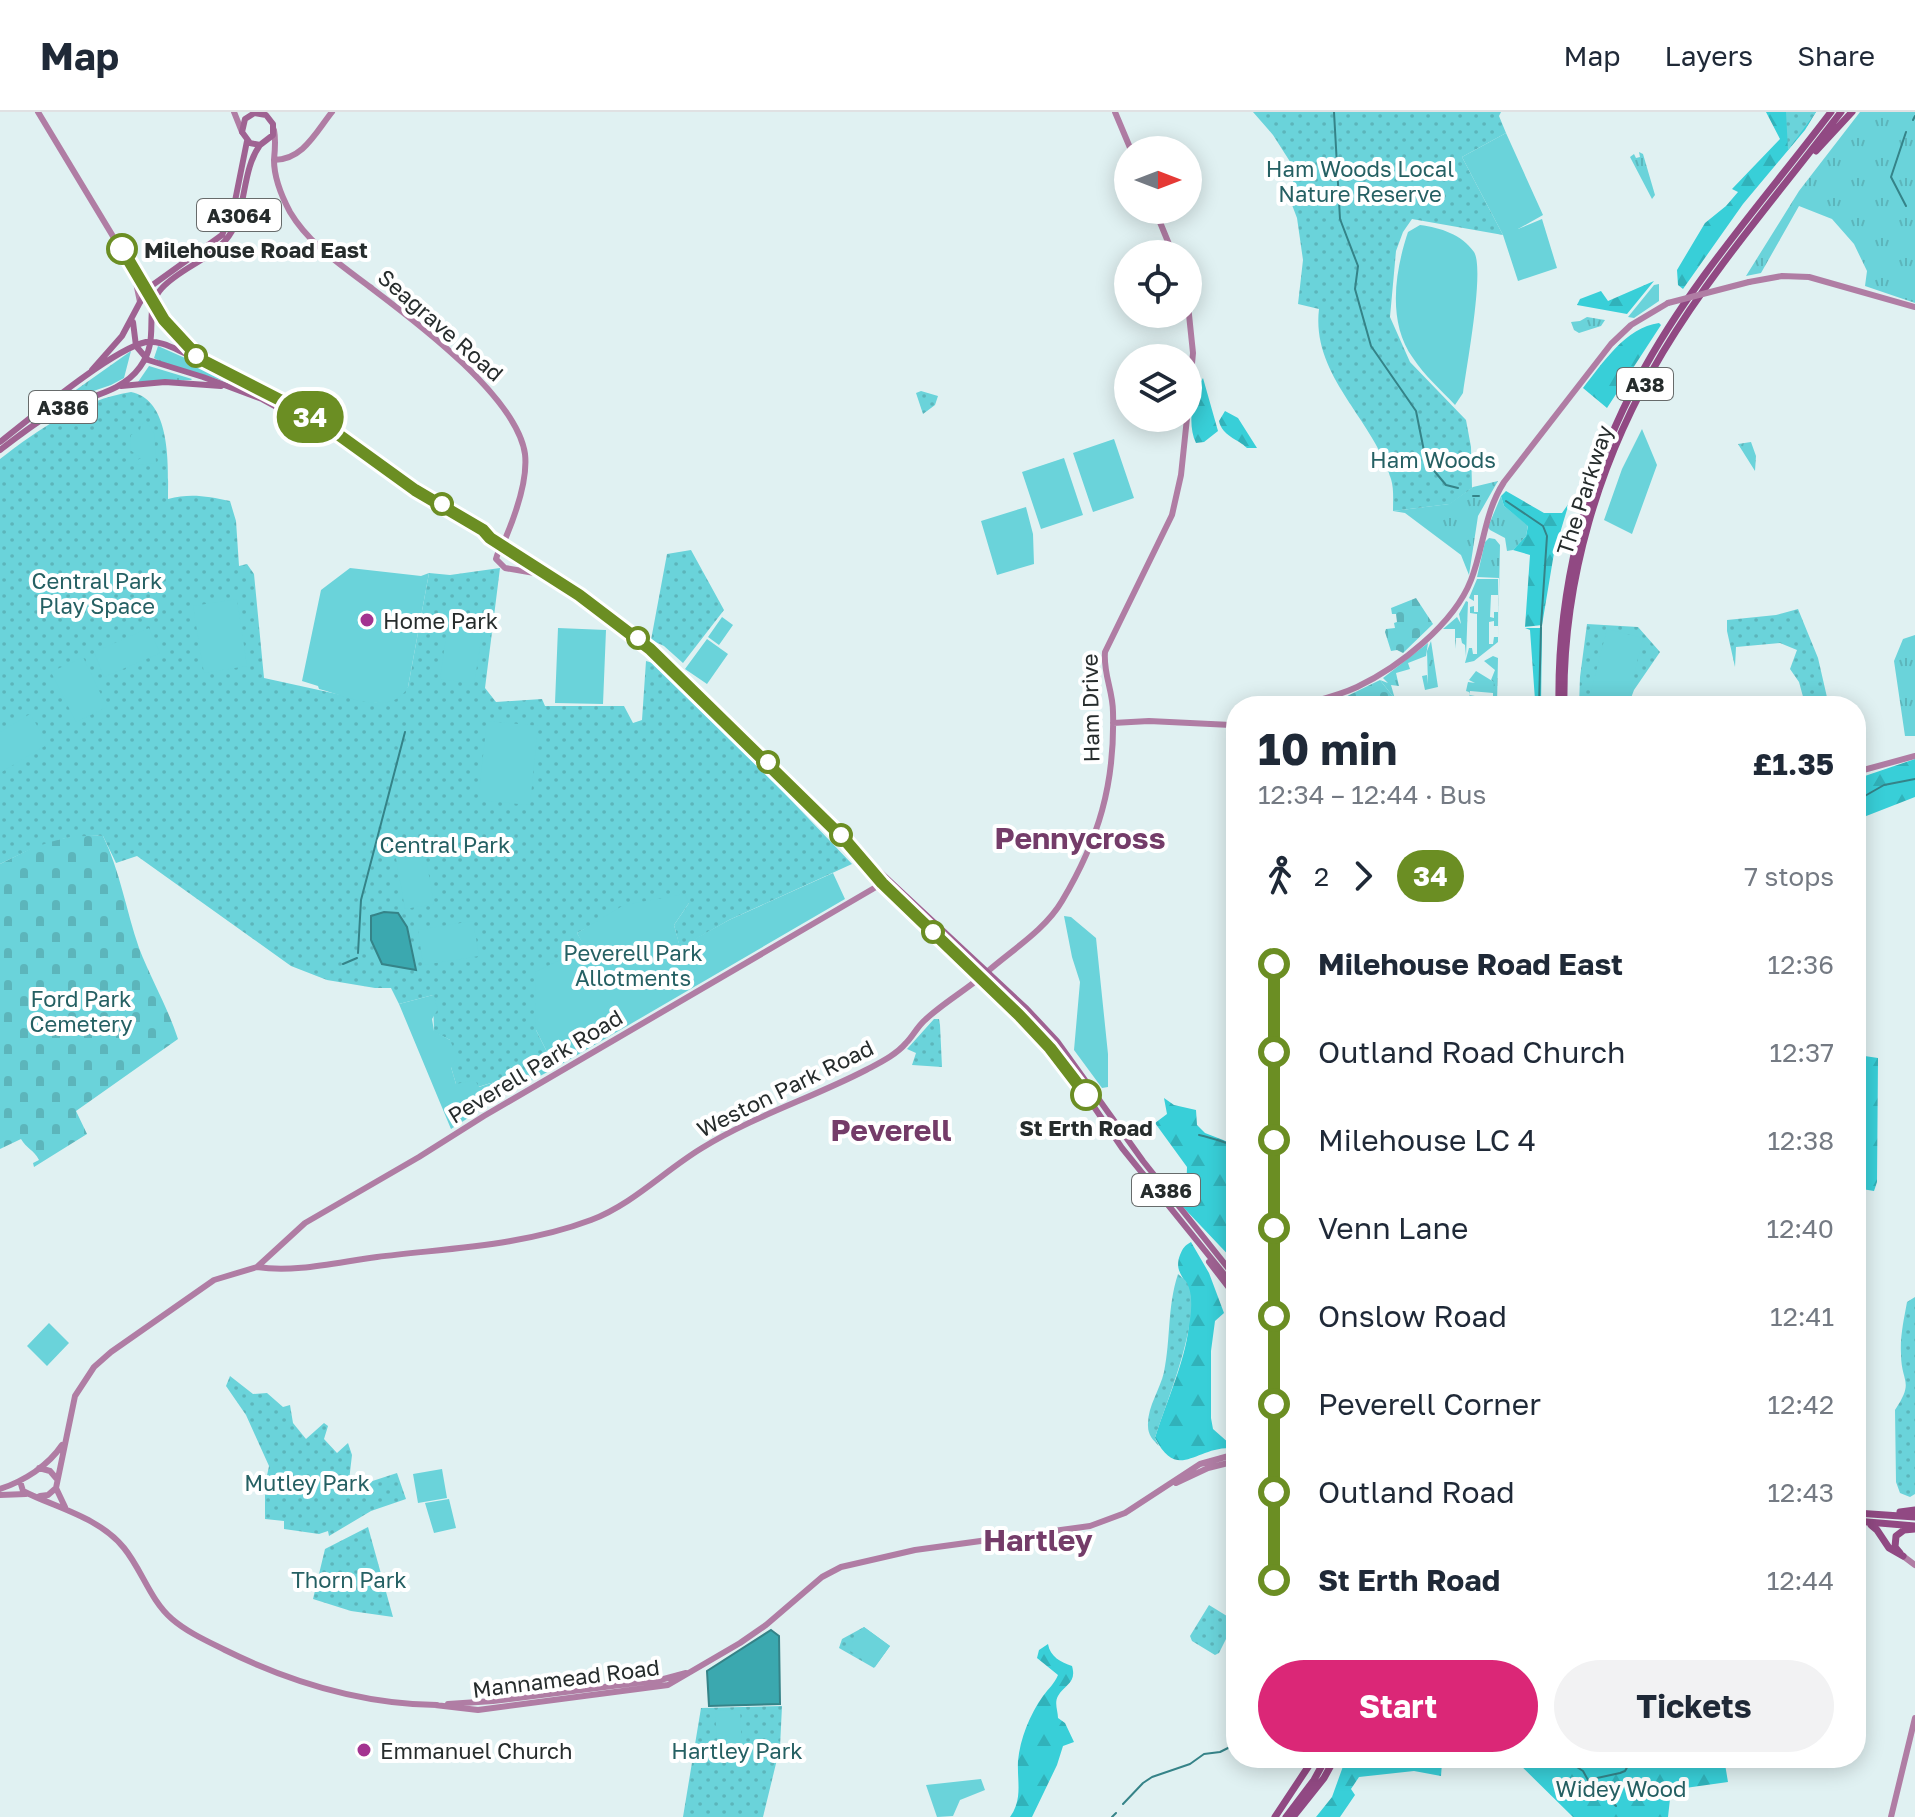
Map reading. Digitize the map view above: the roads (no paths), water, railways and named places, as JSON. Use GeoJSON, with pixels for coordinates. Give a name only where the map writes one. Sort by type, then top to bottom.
{"type":"FeatureCollection","features":[{"type":"Feature","properties":{"kind":"highway","name":"The Parkway"},"geometry":{"type":"LineString","coordinates":[[1562,696],[1562,625],[1573,559],[1600,465],[1618,421],[1639,377],[1703,277],[1828,112]]}},
{"type":"Feature","properties":{"kind":"highway","name":"The Parkway"},"geometry":{"type":"LineString","coordinates":[[1563,696],[1576,573],[1592,511],[1622,429],[1683,321],[1738,243],[1841,112]]}},
{"type":"Feature","properties":{"kind":"highway","name":"A38"},"geometry":{"type":"LineString","coordinates":[[1788,181],[1852,112]]}},
{"type":"Feature","properties":{"kind":"highway"},"geometry":{"type":"LineString","coordinates":[[1887,1515],[1915,1510]]}},
{"type":"Feature","properties":{"kind":"highway"},"geometry":{"type":"LineString","coordinates":[[1866,1514],[1915,1517]]}},
{"type":"Feature","properties":{"kind":"highway"},"geometry":{"type":"LineString","coordinates":[[1866,1523],[1915,1527]]}},
{"type":"Feature","properties":{"kind":"highway"},"geometry":{"type":"LineString","coordinates":[[1866,1524],[1875,1527],[1884,1543],[1902,1556]]}},
{"type":"Feature","properties":{"kind":"highway"},"geometry":{"type":"LineString","coordinates":[[1902,1556],[1895,1547],[1896,1536],[1915,1527]]}},
{"type":"Feature","properties":{"kind":"highway"},"geometry":{"type":"LineString","coordinates":[[1275,1817],[1306,1768]]}},
{"type":"Feature","properties":{"kind":"highway"},"geometry":{"type":"LineString","coordinates":[[1286,1817],[1321,1768]]}},
{"type":"Feature","properties":{"kind":"highway"},"geometry":{"type":"LineString","coordinates":[[1293,1817],[1330,1768]]}},
{"type":"Feature","properties":{"kind":"main road"},"geometry":{"type":"LineString","coordinates":[[253,113],[272,116],[274,130],[263,144],[247,141],[242,132],[242,124],[253,113]]}},
{"type":"Feature","properties":{"kind":"main road","name":"A3064"},"geometry":{"type":"LineString","coordinates":[[133,319],[147,289],[222,235],[234,206],[247,141]]}},
{"type":"Feature","properties":{"kind":"main road","name":"A3064"},"geometry":{"type":"LineString","coordinates":[[152,301],[169,281],[217,249],[233,231],[252,159],[263,144]]}},
{"type":"Feature","properties":{"kind":"main road"},"geometry":{"type":"LineString","coordinates":[[121,386],[145,358],[152,342],[152,301]]}},
{"type":"Feature","properties":{"kind":"main road","name":"A386"},"geometry":{"type":"LineString","coordinates":[[152,301],[170,330],[200,359]]}},
{"type":"Feature","properties":{"kind":"main road"},"geometry":{"type":"LineString","coordinates":[[133,319],[136,346],[145,358]]}},
{"type":"Feature","properties":{"kind":"main road","name":"A386"},"geometry":{"type":"LineString","coordinates":[[84,378],[111,350],[133,319]]}},
{"type":"Feature","properties":{"kind":"main road","name":"A386"},"geometry":{"type":"LineString","coordinates":[[0,442],[84,378],[136,346],[152,342],[200,359],[296,409],[332,430],[395,475],[416,484],[602,611],[650,649],[1019,1015],[1073,1076],[1122,1148],[1226,1277]]}},
{"type":"Feature","properties":{"kind":"main road","name":"A386"},"geometry":{"type":"LineString","coordinates":[[145,358],[163,367],[203,377],[262,399],[361,452]]}},
{"type":"Feature","properties":{"kind":"main road","name":"A386"},"geometry":{"type":"LineString","coordinates":[[0,450],[55,412],[121,386],[165,382],[230,387]]}},
{"type":"Feature","properties":{"kind":"main road","name":"A386"},"geometry":{"type":"LineString","coordinates":[[885,881],[987,972],[1057,1041],[1143,1161],[1226,1266]]}},
{"type":"Feature","properties":{"kind":"main road"},"geometry":{"type":"LineString","coordinates":[[1203,1237],[1226,1260]]}},
{"type":"Feature","properties":{"kind":"main road"},"geometry":{"type":"LineString","coordinates":[[1199,1245],[1226,1285]]}},
{"type":"Feature","properties":{"kind":"street"},"geometry":{"type":"LineString","coordinates":[[38,112],[152,301]]}},
{"type":"Feature","properties":{"kind":"street"},"geometry":{"type":"LineString","coordinates":[[234,112],[242,132]]}},
{"type":"Feature","properties":{"kind":"street"},"geometry":{"type":"LineString","coordinates":[[241,112],[253,113]]}},
{"type":"Feature","properties":{"kind":"street"},"geometry":{"type":"LineString","coordinates":[[274,160],[288,159],[300,153],[332,112]]}},
{"type":"Feature","properties":{"kind":"street"},"geometry":{"type":"LineString","coordinates":[[1115,112],[1125,136]]}},
{"type":"Feature","properties":{"kind":"street"},"geometry":{"type":"LineString","coordinates":[[274,130],[274,160]]}},
{"type":"Feature","properties":{"kind":"street"},"geometry":{"type":"LineString","coordinates":[[263,144],[274,160]]}},
{"type":"Feature","properties":{"kind":"street","name":"Seagrave Road"},"geometry":{"type":"LineString","coordinates":[[274,160],[277,179],[291,214],[316,245],[417,325],[497,397],[507,411],[523,444],[525,472],[502,544]]}},
{"type":"Feature","properties":{"kind":"street"},"geometry":{"type":"LineString","coordinates":[[132,266],[140,302]]}},
{"type":"Feature","properties":{"kind":"street"},"geometry":{"type":"LineString","coordinates":[[1332,696],[1378,675],[1406,656],[1448,618],[1468,588],[1486,521],[1504,482],[1611,344],[1631,325],[1668,303],[1782,276],[1809,277],[1915,307]]}},
{"type":"Feature","properties":{"kind":"street","name":"Ham Drive"},"geometry":{"type":"LineString","coordinates":[[987,972],[1054,913],[1084,858],[1104,809],[1113,723],[1105,652],[1172,515],[1181,475],[1186,432]]}},
{"type":"Feature","properties":{"kind":"street"},"geometry":{"type":"LineString","coordinates":[[502,544],[496,555],[500,565],[549,576]]}},
{"type":"Feature","properties":{"kind":"street"},"geometry":{"type":"LineString","coordinates":[[1113,723],[1149,721],[1226,725]]}},
{"type":"Feature","properties":{"kind":"street"},"geometry":{"type":"LineString","coordinates":[[1866,769],[1915,756]]}},
{"type":"Feature","properties":{"kind":"street","name":"Peverell Park Road"},"geometry":{"type":"LineString","coordinates":[[254,1268],[296,1229],[323,1211],[885,881]]}},
{"type":"Feature","properties":{"kind":"street","name":"Weston Park Road"},"geometry":{"type":"LineString","coordinates":[[254,1268],[316,1266],[505,1243],[594,1219],[634,1198],[704,1146],[865,1070],[894,1053],[903,1047],[924,1020],[987,972]]}},
{"type":"Feature","properties":{"kind":"street"},"geometry":{"type":"LineString","coordinates":[[65,1507],[56,1488],[56,1478],[75,1396],[94,1367],[145,1326],[214,1280],[254,1268]]}},
{"type":"Feature","properties":{"kind":"street"},"geometry":{"type":"LineString","coordinates":[[0,1489],[20,1481],[51,1460],[64,1442]]}},
{"type":"Feature","properties":{"kind":"street","name":"Mannamead Road"},"geometry":{"type":"LineString","coordinates":[[40,1496],[65,1507],[123,1547],[172,1620],[249,1662],[288,1678],[352,1697],[478,1710],[668,1685],[699,1669],[766,1625],[822,1577],[841,1567],[915,1550],[1090,1526],[1125,1513],[1200,1464],[1226,1457]]}},
{"type":"Feature","properties":{"kind":"street","name":"Mannamead Road"},"geometry":{"type":"LineString","coordinates":[[1161,1489],[1226,1464]]}},
{"type":"Feature","properties":{"kind":"street"},"geometry":{"type":"LineString","coordinates":[[39,1468],[50,1471],[56,1478]]}},
{"type":"Feature","properties":{"kind":"street"},"geometry":{"type":"LineString","coordinates":[[20,1481],[23,1491],[40,1496],[48,1495],[56,1488]]}},
{"type":"Feature","properties":{"kind":"street"},"geometry":{"type":"LineString","coordinates":[[0,1495],[30,1494]]}},
{"type":"Feature","properties":{"kind":"street"},"geometry":{"type":"LineString","coordinates":[[1902,1556],[1915,1565]]}},
{"type":"Feature","properties":{"kind":"street"},"geometry":{"type":"LineString","coordinates":[[1891,1817],[1915,1718]]}},
{"type":"Feature","properties":{"kind":"waterway"},"geometry":{"type":"LineString","coordinates":[[1334,112],[1340,219],[1358,266],[1355,289],[1371,346],[1416,411],[1426,461],[1446,485],[1458,488]]}},
{"type":"Feature","properties":{"kind":"waterway"},"geometry":{"type":"LineString","coordinates":[[1913,120],[1915,116]]}},
{"type":"Feature","properties":{"kind":"waterway"},"geometry":{"type":"LineString","coordinates":[[1906,132],[1891,177],[1906,206]]}},
{"type":"Feature","properties":{"kind":"waterway"},"geometry":{"type":"LineString","coordinates":[[1473,496],[1479,496]]}},
{"type":"Feature","properties":{"kind":"waterway"},"geometry":{"type":"LineString","coordinates":[[1506,501],[1543,526],[1547,536],[1541,626]]}},
{"type":"Feature","properties":{"kind":"waterway"},"geometry":{"type":"LineString","coordinates":[[1539,696],[1541,627]]}},
{"type":"Feature","properties":{"kind":"waterway"},"geometry":{"type":"LineString","coordinates":[[358,953],[361,900],[405,732]]}},
{"type":"Feature","properties":{"kind":"waterway"},"geometry":{"type":"LineString","coordinates":[[1866,795],[1884,785],[1915,779]]}},
{"type":"Feature","properties":{"kind":"waterway"},"geometry":{"type":"LineString","coordinates":[[343,964],[357,958]]}},
{"type":"Feature","properties":{"kind":"waterway"},"geometry":{"type":"LineString","coordinates":[[1199,1135],[1226,1143]]}},
{"type":"Feature","properties":{"kind":"waterway"},"geometry":{"type":"LineString","coordinates":[[1123,1804],[1152,1777],[1190,1764],[1204,1754],[1226,1749]]}},
{"type":"Feature","properties":{"kind":"waterway"},"geometry":{"type":"LineString","coordinates":[[1578,1768],[1616,1806]]}},
{"type":"Feature","properties":{"kind":"waterway"},"geometry":{"type":"LineString","coordinates":[[1588,1780],[1620,1773],[1627,1768]]}},
{"type":"Feature","properties":{"kind":"waterway"},"geometry":{"type":"LineString","coordinates":[[1112,1817],[1116,1813]]}},
{"type":"Feature","properties":{"kind":"place","name":"Milehouse Road East"},"geometry":{"type":"Point","coordinates":[122,249]}},
{"type":"Feature","properties":{"kind":"place","name":"Home Park"},"geometry":{"type":"Point","coordinates":[367,620]}},
{"type":"Feature","properties":{"kind":"place","name":"St Erth Road"},"geometry":{"type":"Point","coordinates":[1086,1095]}},
{"type":"Feature","properties":{"kind":"place","name":"Emmanuel Church"},"geometry":{"type":"Point","coordinates":[364,1750]}},
{"type":"Feature","properties":{"kind":"district","name":"Pennycross"},"geometry":{"type":"Point","coordinates":[1080,838]}},
{"type":"Feature","properties":{"kind":"district","name":"Peverell"},"geometry":{"type":"Point","coordinates":[891,1130]}},
{"type":"Feature","properties":{"kind":"district","name":"Hartley"},"geometry":{"type":"Point","coordinates":[1038,1540]}},
{"type":"Feature","properties":{"kind":"park label","name":"Ham Woods Local Nature Reserve"},"geometry":{"type":"Point","coordinates":[1360,180]}},
{"type":"Feature","properties":{"kind":"park label","name":"Ham Woods"},"geometry":{"type":"Point","coordinates":[1433,459]}},
{"type":"Feature","properties":{"kind":"park label","name":"Central Park Play Space"},"geometry":{"type":"Point","coordinates":[97,592]}},
{"type":"Feature","properties":{"kind":"park label","name":"Central Park"},"geometry":{"type":"Point","coordinates":[445,844]}},
{"type":"Feature","properties":{"kind":"park label","name":"Peverell Park Allotments"},"geometry":{"type":"Point","coordinates":[633,964]}},
{"type":"Feature","properties":{"kind":"park label","name":"Ford Park Cemetery"},"geometry":{"type":"Point","coordinates":[81,1010]}},
{"type":"Feature","properties":{"kind":"park label","name":"Mutley Park"},"geometry":{"type":"Point","coordinates":[307,1482]}},
{"type":"Feature","properties":{"kind":"park label","name":"Thorn Park"},"geometry":{"type":"Point","coordinates":[349,1579]}},
{"type":"Feature","properties":{"kind":"park label","name":"Hartley Park"},"geometry":{"type":"Point","coordinates":[737,1750]}},
{"type":"Feature","properties":{"kind":"park label","name":"Widey Wood"},"geometry":{"type":"Point","coordinates":[1621,1788]}}]}
